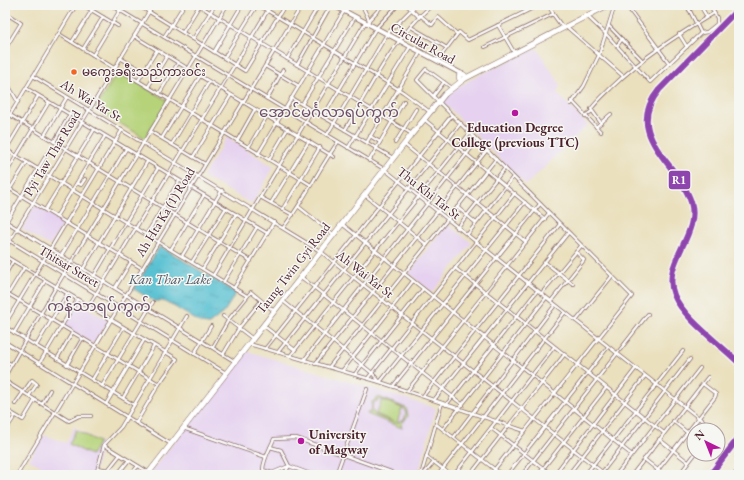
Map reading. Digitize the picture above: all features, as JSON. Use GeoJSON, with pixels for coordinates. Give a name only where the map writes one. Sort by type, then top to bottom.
{"type":"FeatureCollection","features":[{"type":"Feature","properties":{"kind":"highway"},"geometry":{"type":"LineString","coordinates":[[515,54],[607,6]]}},
{"type":"Feature","properties":{"kind":"highway","name":"Taung Twin Gyi Road"},"geometry":{"type":"LineString","coordinates":[[148,474],[283,301],[320,251],[439,101],[457,84],[462,77],[472,75],[515,54]]}},
{"type":"Feature","properties":{"kind":"main road","name":"Circular Road"},"geometry":{"type":"LineString","coordinates":[[332,5],[339,6],[344,11],[367,22],[462,77]]}},
{"type":"Feature","properties":{"kind":"street"},"geometry":{"type":"LineString","coordinates":[[5,123],[76,5]]}},
{"type":"Feature","properties":{"kind":"street"},"geometry":{"type":"LineString","coordinates":[[83,5],[118,26]]}},
{"type":"Feature","properties":{"kind":"street","name":"Thu Khi Tar St"},"geometry":{"type":"LineString","coordinates":[[111,5],[384,170],[702,422]]}},
{"type":"Feature","properties":{"kind":"street"},"geometry":{"type":"LineString","coordinates":[[93,55],[123,5]]}},
{"type":"Feature","properties":{"kind":"street"},"geometry":{"type":"LineString","coordinates":[[138,5],[245,71],[285,5]]}},
{"type":"Feature","properties":{"kind":"street","name":"Pyi Taw Thar Road"},"geometry":{"type":"LineString","coordinates":[[5,249],[153,5]]}},
{"type":"Feature","properties":{"kind":"street"},"geometry":{"type":"LineString","coordinates":[[164,37],[184,5]]}},
{"type":"Feature","properties":{"kind":"street"},"geometry":{"type":"LineString","coordinates":[[182,32],[199,5],[412,134]]}},
{"type":"Feature","properties":{"kind":"street"},"geometry":{"type":"LineString","coordinates":[[193,39],[215,5]]}},
{"type":"Feature","properties":{"kind":"street"},"geometry":{"type":"LineString","coordinates":[[5,376],[40,313],[227,5]]}},
{"type":"Feature","properties":{"kind":"street"},"geometry":{"type":"LineString","coordinates":[[214,52],[242,5]]}},
{"type":"Feature","properties":{"kind":"street"},"geometry":{"type":"LineString","coordinates":[[224,58],[257,5],[398,89],[430,112]]}},
{"type":"Feature","properties":{"kind":"street"},"geometry":{"type":"LineString","coordinates":[[88,306],[271,5]]}},
{"type":"Feature","properties":{"kind":"street","name":"Ah Hta Ka (1) Road"},"geometry":{"type":"LineString","coordinates":[[16,475],[143,269],[302,5]]}},
{"type":"Feature","properties":{"kind":"street"},"geometry":{"type":"LineString","coordinates":[[287,59],[319,5]]}},
{"type":"Feature","properties":{"kind":"street"},"geometry":{"type":"LineString","coordinates":[[297,65],[332,5]]}},
{"type":"Feature","properties":{"kind":"street"},"geometry":{"type":"LineString","coordinates":[[367,5],[363,7],[367,22]]}},
{"type":"Feature","properties":{"kind":"street"},"geometry":{"type":"LineString","coordinates":[[214,274],[278,165],[344,58],[367,22],[384,5]]}},
{"type":"Feature","properties":{"kind":"street"},"geometry":{"type":"LineString","coordinates":[[323,117],[376,28],[398,5]]}},
{"type":"Feature","properties":{"kind":"street"},"geometry":{"type":"LineString","coordinates":[[407,5],[432,25],[438,17],[457,34],[459,32],[468,40],[539,5]]}},
{"type":"Feature","properties":{"kind":"street"},"geometry":{"type":"LineString","coordinates":[[327,135],[387,34],[416,5]]}},
{"type":"Feature","properties":{"kind":"street"},"geometry":{"type":"LineString","coordinates":[[345,130],[398,40],[411,27],[419,16],[432,5]]}},
{"type":"Feature","properties":{"kind":"street"},"geometry":{"type":"LineString","coordinates":[[548,5],[553,14],[565,28],[623,76]]}},
{"type":"Feature","properties":{"kind":"street"},"geometry":{"type":"LineString","coordinates":[[600,132],[586,116],[571,103],[584,86],[599,55],[613,10],[618,5]]}},
{"type":"Feature","properties":{"kind":"street"},"geometry":{"type":"LineString","coordinates":[[626,5],[669,64]]}},
{"type":"Feature","properties":{"kind":"street"},"geometry":{"type":"LineString","coordinates":[[677,5],[690,9],[695,24],[701,34]]}},
{"type":"Feature","properties":{"kind":"street"},"geometry":{"type":"LineString","coordinates":[[690,9],[694,5]]}},
{"type":"Feature","properties":{"kind":"street"},"geometry":{"type":"LineString","coordinates":[[700,5],[706,17]]}},
{"type":"Feature","properties":{"kind":"street"},"geometry":{"type":"LineString","coordinates":[[588,17],[606,34],[650,82],[687,46],[701,34],[707,32],[717,24],[717,18],[710,5]]}},
{"type":"Feature","properties":{"kind":"street"},"geometry":{"type":"LineString","coordinates":[[72,42],[92,10]]}},
{"type":"Feature","properties":{"kind":"street"},"geometry":{"type":"LineString","coordinates":[[258,154],[344,11]]}},
{"type":"Feature","properties":{"kind":"street"},"geometry":{"type":"LineString","coordinates":[[5,13],[21,23],[6,47]]}},
{"type":"Feature","properties":{"kind":"street"},"geometry":{"type":"LineString","coordinates":[[586,116],[623,76],[642,60],[678,34],[714,13]]}},
{"type":"Feature","properties":{"kind":"street"},"geometry":{"type":"LineString","coordinates":[[485,47],[553,14]]}},
{"type":"Feature","properties":{"kind":"street"},"geometry":{"type":"LineString","coordinates":[[83,49],[102,17]]}},
{"type":"Feature","properties":{"kind":"street"},"geometry":{"type":"LineString","coordinates":[[302,104],[355,17]]}},
{"type":"Feature","properties":{"kind":"street"},"geometry":{"type":"LineString","coordinates":[[498,25],[515,54]]}},
{"type":"Feature","properties":{"kind":"street"},"geometry":{"type":"LineString","coordinates":[[609,26],[642,60]]}},
{"type":"Feature","properties":{"kind":"street"},"geometry":{"type":"LineString","coordinates":[[411,27],[447,48]]}},
{"type":"Feature","properties":{"kind":"street"},"geometry":{"type":"LineString","coordinates":[[59,34],[311,185]]}},
{"type":"Feature","properties":{"kind":"street"},"geometry":{"type":"LineString","coordinates":[[437,62],[457,34]]}},
{"type":"Feature","properties":{"kind":"street"},"geometry":{"type":"LineString","coordinates":[[678,34],[687,46]]}},
{"type":"Feature","properties":{"kind":"street"},"geometry":{"type":"LineString","coordinates":[[134,36],[255,110],[320,147],[334,157]]}},
{"type":"Feature","properties":{"kind":"street"},"geometry":{"type":"LineString","coordinates":[[617,46],[622,39]]}},
{"type":"Feature","properties":{"kind":"street"},"geometry":{"type":"LineString","coordinates":[[348,148],[410,47]]}},
{"type":"Feature","properties":{"kind":"street"},"geometry":{"type":"LineString","coordinates":[[138,81],[157,50]]}},
{"type":"Feature","properties":{"kind":"street"},"geometry":{"type":"LineString","coordinates":[[366,142],[420,53]]}},
{"type":"Feature","properties":{"kind":"street"},"geometry":{"type":"LineString","coordinates":[[148,87],[167,56]]}},
{"type":"Feature","properties":{"kind":"street"},"geometry":{"type":"LineString","coordinates":[[120,58],[143,71]]}},
{"type":"Feature","properties":{"kind":"street"},"geometry":{"type":"LineString","coordinates":[[159,94],[178,63]]}},
{"type":"Feature","properties":{"kind":"street"},"geometry":{"type":"LineString","coordinates":[[265,66],[299,86]]}},
{"type":"Feature","properties":{"kind":"street"},"geometry":{"type":"LineString","coordinates":[[452,88],[426,69],[417,80],[434,95],[568,233],[632,296],[490,475]]}},
{"type":"Feature","properties":{"kind":"street"},"geometry":{"type":"LineString","coordinates":[[267,99],[284,70]]}},
{"type":"Feature","properties":{"kind":"street","name":"Ah Wai Yar St"},"geometry":{"type":"LineString","coordinates":[[33,76],[320,251],[606,475]]}},
{"type":"Feature","properties":{"kind":"street"},"geometry":{"type":"LineString","coordinates":[[162,138],[200,76]]}},
{"type":"Feature","properties":{"kind":"street"},"geometry":{"type":"LineString","coordinates":[[5,80],[18,102]]}},
{"type":"Feature","properties":{"kind":"street"},"geometry":{"type":"LineString","coordinates":[[172,144],[210,82]]}},
{"type":"Feature","properties":{"kind":"street"},"geometry":{"type":"LineString","coordinates":[[434,95],[444,82]]}},
{"type":"Feature","properties":{"kind":"street"},"geometry":{"type":"LineString","coordinates":[[26,88],[267,233]]}},
{"type":"Feature","properties":{"kind":"street"},"geometry":{"type":"LineString","coordinates":[[193,157],[231,95]]}},
{"type":"Feature","properties":{"kind":"street"},"geometry":{"type":"LineString","coordinates":[[38,96],[5,150],[214,274],[247,296]]}},
{"type":"Feature","properties":{"kind":"street"},"geometry":{"type":"LineString","coordinates":[[44,136],[68,97]]}},
{"type":"Feature","properties":{"kind":"street"},"geometry":{"type":"LineString","coordinates":[[291,98],[393,158]]}},
{"type":"Feature","properties":{"kind":"street"},"geometry":{"type":"LineString","coordinates":[[369,161],[404,101]]}},
{"type":"Feature","properties":{"kind":"street"},"geometry":{"type":"LineString","coordinates":[[5,175],[49,102]]}},
{"type":"Feature","properties":{"kind":"street"},"geometry":{"type":"LineString","coordinates":[[395,144],[403,128],[416,109]]}},
{"type":"Feature","properties":{"kind":"street"},"geometry":{"type":"LineString","coordinates":[[237,141],[255,110]]}},
{"type":"Feature","properties":{"kind":"street"},"geometry":{"type":"LineString","coordinates":[[592,111],[601,123]]}},
{"type":"Feature","properties":{"kind":"street"},"geometry":{"type":"LineString","coordinates":[[54,142],[70,114]]}},
{"type":"Feature","properties":{"kind":"street"},"geometry":{"type":"LineString","coordinates":[[596,127],[611,114]]}},
{"type":"Feature","properties":{"kind":"street"},"geometry":{"type":"LineString","coordinates":[[10,115],[251,261]]}},
{"type":"Feature","properties":{"kind":"street"},"geometry":{"type":"LineString","coordinates":[[265,349],[452,115]]}},
{"type":"Feature","properties":{"kind":"street"},"geometry":{"type":"LineString","coordinates":[[248,148],[267,116]]}},
{"type":"Feature","properties":{"kind":"street"},"geometry":{"type":"LineString","coordinates":[[424,120],[545,219]]}},
{"type":"Feature","properties":{"kind":"street"},"geometry":{"type":"LineString","coordinates":[[278,352],[461,123]]}},
{"type":"Feature","properties":{"kind":"street"},"geometry":{"type":"LineString","coordinates":[[269,160],[288,128]]}},
{"type":"Feature","properties":{"kind":"street"},"geometry":{"type":"LineString","coordinates":[[46,210],[94,130]]}},
{"type":"Feature","properties":{"kind":"street"},"geometry":{"type":"LineString","coordinates":[[5,324],[122,130]]}},
{"type":"Feature","properties":{"kind":"street"},"geometry":{"type":"LineString","coordinates":[[151,132],[205,164]]}},
{"type":"Feature","properties":{"kind":"street"},"geometry":{"type":"LineString","coordinates":[[290,356],[470,133]]}},
{"type":"Feature","properties":{"kind":"street"},"geometry":{"type":"LineString","coordinates":[[56,217],[105,136]]}},
{"type":"Feature","properties":{"kind":"street"},"geometry":{"type":"LineString","coordinates":[[370,136],[380,142]]}},
{"type":"Feature","properties":{"kind":"street"},"geometry":{"type":"LineString","coordinates":[[304,360],[477,140]]}},
{"type":"Feature","properties":{"kind":"street"},"geometry":{"type":"LineString","coordinates":[[271,203],[309,141]]}},
{"type":"Feature","properties":{"kind":"street"},"geometry":{"type":"LineString","coordinates":[[283,228],[299,207],[338,142]]}},
{"type":"Feature","properties":{"kind":"street"},"geometry":{"type":"LineString","coordinates":[[404,144],[526,242]]}},
{"type":"Feature","properties":{"kind":"street"},"geometry":{"type":"LineString","coordinates":[[282,210],[320,147]]}},
{"type":"Feature","properties":{"kind":"street"},"geometry":{"type":"LineString","coordinates":[[61,256],[126,149]]}},
{"type":"Feature","properties":{"kind":"street"},"geometry":{"type":"LineString","coordinates":[[316,364],[352,317],[373,293],[487,150]]}},
{"type":"Feature","properties":{"kind":"street"},"geometry":{"type":"LineString","coordinates":[[47,154],[5,221],[235,361]]}},
{"type":"Feature","properties":{"kind":"street"},"geometry":{"type":"LineString","coordinates":[[329,368],[496,159]]}},
{"type":"Feature","properties":{"kind":"street"},"geometry":{"type":"LineString","coordinates":[[5,197],[27,162]]}},
{"type":"Feature","properties":{"kind":"street"},"geometry":{"type":"LineString","coordinates":[[83,269],[147,162]]}},
{"type":"Feature","properties":{"kind":"street"},"geometry":{"type":"LineString","coordinates":[[94,276],[158,168]]}},
{"type":"Feature","properties":{"kind":"street"},"geometry":{"type":"LineString","coordinates":[[457,228],[505,168]]}},
{"type":"Feature","properties":{"kind":"street"},"geometry":{"type":"LineString","coordinates":[[467,235],[513,177]]}},
{"type":"Feature","properties":{"kind":"street"},"geometry":{"type":"LineString","coordinates":[[80,185],[85,179]]}},
{"type":"Feature","properties":{"kind":"street"},"geometry":{"type":"LineString","coordinates":[[146,235],[179,181]]}},
{"type":"Feature","properties":{"kind":"street"},"geometry":{"type":"LineString","coordinates":[[77,183],[87,189]]}},
{"type":"Feature","properties":{"kind":"street"},"geometry":{"type":"LineString","coordinates":[[5,186],[143,269]]}},
{"type":"Feature","properties":{"kind":"street"},"geometry":{"type":"LineString","coordinates":[[182,256],[222,190]]}},
{"type":"Feature","properties":{"kind":"street"},"geometry":{"type":"LineString","coordinates":[[368,378],[515,193]]}},
{"type":"Feature","properties":{"kind":"street"},"geometry":{"type":"LineString","coordinates":[[171,249],[204,195]]}},
{"type":"Feature","properties":{"kind":"street"},"geometry":{"type":"LineString","coordinates":[[364,195],[427,245]]}},
{"type":"Feature","properties":{"kind":"street"},"geometry":{"type":"LineString","coordinates":[[260,197],[293,216]]}},
{"type":"Feature","properties":{"kind":"street"},"geometry":{"type":"LineString","coordinates":[[380,382],[420,330],[525,202]]}},
{"type":"Feature","properties":{"kind":"street"},"geometry":{"type":"LineString","coordinates":[[393,386],[540,204]]}},
{"type":"Feature","properties":{"kind":"street"},"geometry":{"type":"LineString","coordinates":[[299,207],[333,235]]}},
{"type":"Feature","properties":{"kind":"street"},"geometry":{"type":"LineString","coordinates":[[457,207],[476,223]]}},
{"type":"Feature","properties":{"kind":"street"},"geometry":{"type":"LineString","coordinates":[[192,262],[226,208]]}},
{"type":"Feature","properties":{"kind":"street"},"geometry":{"type":"LineString","coordinates":[[407,391],[549,213]]}},
{"type":"Feature","properties":{"kind":"street"},"geometry":{"type":"LineString","coordinates":[[203,268],[236,214]]}},
{"type":"Feature","properties":{"kind":"street"},"geometry":{"type":"LineString","coordinates":[[234,288],[274,222]]}},
{"type":"Feature","properties":{"kind":"street"},"geometry":{"type":"LineString","coordinates":[[342,224],[632,455]]}},
{"type":"Feature","properties":{"kind":"street"},"geometry":{"type":"LineString","coordinates":[[423,396],[474,330],[560,224]]}},
{"type":"Feature","properties":{"kind":"street"},"geometry":{"type":"LineString","coordinates":[[224,281],[257,227]]}},
{"type":"Feature","properties":{"kind":"street"},"geometry":{"type":"LineString","coordinates":[[434,400],[527,283],[546,263],[568,233]]}},
{"type":"Feature","properties":{"kind":"street","name":"Thitsar Street"},"geometry":{"type":"LineString","coordinates":[[5,238],[226,373]]}},
{"type":"Feature","properties":{"kind":"street"},"geometry":{"type":"LineString","coordinates":[[542,294],[581,246]]}},
{"type":"Feature","properties":{"kind":"street"},"geometry":{"type":"LineString","coordinates":[[551,302],[584,260],[576,252]]}},
{"type":"Feature","properties":{"kind":"street"},"geometry":{"type":"LineString","coordinates":[[5,256],[111,321],[177,359],[159,384],[136,423]]}},
{"type":"Feature","properties":{"kind":"street"},"geometry":{"type":"LineString","coordinates":[[5,275],[13,261]]}},
{"type":"Feature","properties":{"kind":"street"},"geometry":{"type":"LineString","coordinates":[[114,288],[131,262]]}},
{"type":"Feature","properties":{"kind":"street"},"geometry":{"type":"LineString","coordinates":[[546,263],[573,284]]}},
{"type":"Feature","properties":{"kind":"street"},"geometry":{"type":"LineString","coordinates":[[5,299],[24,268]]}},
{"type":"Feature","properties":{"kind":"street"},"geometry":{"type":"LineString","coordinates":[[455,268],[664,433]]}},
{"type":"Feature","properties":{"kind":"street"},"geometry":{"type":"LineString","coordinates":[[576,321],[612,276]]}},
{"type":"Feature","properties":{"kind":"street"},"geometry":{"type":"LineString","coordinates":[[301,277],[462,405]]}},
{"type":"Feature","properties":{"kind":"street"},"geometry":{"type":"LineString","coordinates":[[14,333],[45,281]]}},
{"type":"Feature","properties":{"kind":"street"},"geometry":{"type":"LineString","coordinates":[[342,371],[413,281]]}},
{"type":"Feature","properties":{"kind":"street"},"geometry":{"type":"LineString","coordinates":[[355,374],[422,289]]}},
{"type":"Feature","properties":{"kind":"street"},"geometry":{"type":"LineString","coordinates":[[446,405],[537,291]]}},
{"type":"Feature","properties":{"kind":"street"},"geometry":{"type":"LineString","coordinates":[[5,292],[128,367],[159,384]]}},
{"type":"Feature","properties":{"kind":"street"},"geometry":{"type":"LineString","coordinates":[[213,347],[229,319],[251,292],[274,311]]}},
{"type":"Feature","properties":{"kind":"street"},"geometry":{"type":"LineString","coordinates":[[36,346],[67,294]]}},
{"type":"Feature","properties":{"kind":"street"},"geometry":{"type":"LineString","coordinates":[[443,429],[546,298]]}},
{"type":"Feature","properties":{"kind":"street"},"geometry":{"type":"LineString","coordinates":[[39,364],[77,300]]}},
{"type":"Feature","properties":{"kind":"street"},"geometry":{"type":"LineString","coordinates":[[224,353],[239,328],[261,300]]}},
{"type":"Feature","properties":{"kind":"street"},"geometry":{"type":"LineString","coordinates":[[283,301],[353,357],[380,382]]}},
{"type":"Feature","properties":{"kind":"street"},"geometry":{"type":"LineString","coordinates":[[102,386],[153,302]]}},
{"type":"Feature","properties":{"kind":"street"},"geometry":{"type":"LineString","coordinates":[[454,437],[555,305]]}},
{"type":"Feature","properties":{"kind":"street"},"geometry":{"type":"LineString","coordinates":[[438,475],[565,312]]}},
{"type":"Feature","properties":{"kind":"street"},"geometry":{"type":"LineString","coordinates":[[522,475],[648,314]]}},
{"type":"Feature","properties":{"kind":"street"},"geometry":{"type":"LineString","coordinates":[[96,475],[104,445],[121,427],[187,316]]}},
{"type":"Feature","properties":{"kind":"street"},"geometry":{"type":"LineString","coordinates":[[223,316],[229,319],[252,339]]}},
{"type":"Feature","properties":{"kind":"street"},"geometry":{"type":"LineString","coordinates":[[263,325],[295,350]]}},
{"type":"Feature","properties":{"kind":"street"},"geometry":{"type":"LineString","coordinates":[[194,354],[210,326]]}},
{"type":"Feature","properties":{"kind":"street"},"geometry":{"type":"LineString","coordinates":[[5,327],[134,405]]}},
{"type":"Feature","properties":{"kind":"street"},"geometry":{"type":"LineString","coordinates":[[92,380],[123,328]]}},
{"type":"Feature","properties":{"kind":"street"},"geometry":{"type":"LineString","coordinates":[[57,359],[72,333]]}},
{"type":"Feature","properties":{"kind":"street"},"geometry":{"type":"LineString","coordinates":[[67,365],[82,339]]}},
{"type":"Feature","properties":{"kind":"street"},"geometry":{"type":"LineString","coordinates":[[106,404],[144,340]]}},
{"type":"Feature","properties":{"kind":"street"},"geometry":{"type":"LineString","coordinates":[[5,342],[171,444]]}},
{"type":"Feature","properties":{"kind":"street"},"geometry":{"type":"LineString","coordinates":[[248,344],[368,378],[525,431]]}},
{"type":"Feature","properties":{"kind":"street"},"geometry":{"type":"LineString","coordinates":[[123,398],[154,346]]}},
{"type":"Feature","properties":{"kind":"street"},"geometry":{"type":"LineString","coordinates":[[426,456],[453,475],[554,347]]}},
{"type":"Feature","properties":{"kind":"street"},"geometry":{"type":"LineString","coordinates":[[507,475],[608,347]]}},
{"type":"Feature","properties":{"kind":"street"},"geometry":{"type":"LineString","coordinates":[[585,475],[683,351]]}},
{"type":"Feature","properties":{"kind":"street"},"geometry":{"type":"LineString","coordinates":[[470,475],[564,355]]}},
{"type":"Feature","properties":{"kind":"street"},"geometry":{"type":"LineString","coordinates":[[600,475],[690,359]]}},
{"type":"Feature","properties":{"kind":"street"},"geometry":{"type":"LineString","coordinates":[[5,361],[11,364]]}},
{"type":"Feature","properties":{"kind":"street"},"geometry":{"type":"LineString","coordinates":[[491,428],[553,475],[574,450],[636,368]]}},
{"type":"Feature","properties":{"kind":"street"},"geometry":{"type":"LineString","coordinates":[[616,475],[700,368]]}},
{"type":"Feature","properties":{"kind":"street"},"geometry":{"type":"LineString","coordinates":[[568,475],[645,376]]}},
{"type":"Feature","properties":{"kind":"street"},"geometry":{"type":"LineString","coordinates":[[632,475],[708,377]]}},
{"type":"Feature","properties":{"kind":"street"},"geometry":{"type":"LineString","coordinates":[[15,404],[22,392],[32,380],[37,384],[29,396]]}},
{"type":"Feature","properties":{"kind":"street"},"geometry":{"type":"LineString","coordinates":[[5,381],[70,422],[79,416],[91,416]]}},
{"type":"Feature","properties":{"kind":"street"},"geometry":{"type":"LineString","coordinates":[[695,422],[716,394],[703,384]]}},
{"type":"Feature","properties":{"kind":"street"},"geometry":{"type":"LineString","coordinates":[[538,475],[606,388]]}},
{"type":"Feature","properties":{"kind":"street"},"geometry":{"type":"LineString","coordinates":[[336,475],[367,389]]}},
{"type":"Feature","properties":{"kind":"street"},"geometry":{"type":"LineString","coordinates":[[42,404],[50,390]]}},
{"type":"Feature","properties":{"kind":"street"},"geometry":{"type":"LineString","coordinates":[[5,409],[23,420],[35,400]]}},
{"type":"Feature","properties":{"kind":"street"},"geometry":{"type":"LineString","coordinates":[[422,475],[426,456],[442,403]]}},
{"type":"Feature","properties":{"kind":"street"},"geometry":{"type":"LineString","coordinates":[[5,431],[15,416]]}},
{"type":"Feature","properties":{"kind":"street"},"geometry":{"type":"LineString","coordinates":[[673,421],[686,431]]}},
{"type":"Feature","properties":{"kind":"street"},"geometry":{"type":"LineString","coordinates":[[436,424],[473,451],[502,475]]}},
{"type":"Feature","properties":{"kind":"street"},"geometry":{"type":"LineString","coordinates":[[183,428],[266,457]]}},
{"type":"Feature","properties":{"kind":"street"},"geometry":{"type":"LineString","coordinates":[[654,475],[686,433]]}},
{"type":"Feature","properties":{"kind":"street"},"geometry":{"type":"LineString","coordinates":[[289,466],[272,474],[264,470],[266,457],[274,439],[296,438],[391,472]]}},
{"type":"Feature","properties":{"kind":"street"},"geometry":{"type":"LineString","coordinates":[[659,439],[686,460]]}},
{"type":"Feature","properties":{"kind":"street"},"geometry":{"type":"LineString","coordinates":[[104,445],[129,460],[148,474]]}},
{"type":"Feature","properties":{"kind":"street"},"geometry":{"type":"LineString","coordinates":[[270,448],[279,449],[289,466],[313,475]]}},
{"type":"Feature","properties":{"kind":"street"},"geometry":{"type":"LineString","coordinates":[[107,475],[108,470],[120,455]]}},
{"type":"Feature","properties":{"kind":"street"},"geometry":{"type":"LineString","coordinates":[[644,459],[664,475]]}},
{"type":"Feature","properties":{"kind":"street"},"geometry":{"type":"LineString","coordinates":[[98,468],[108,470],[116,475],[129,460]]}},
{"type":"Feature","properties":{"kind":"street"},"geometry":{"type":"LineString","coordinates":[[422,475],[434,462]]}},
{"type":"Feature","properties":{"kind":"street"},"geometry":{"type":"LineString","coordinates":[[679,475],[688,462]]}},
{"type":"Feature","properties":{"kind":"street"},"geometry":{"type":"LineString","coordinates":[[130,475],[138,466]]}},
{"type":"Feature","properties":{"kind":"street"},"geometry":{"type":"LineString","coordinates":[[284,475],[289,466]]}},
{"type":"Feature","properties":{"kind":"street"},"geometry":{"type":"LineString","coordinates":[[734,475],[739,469]]}},
{"type":"Feature","properties":{"kind":"shaded area","name":"Education Degree College (previous TTC)"},"geometry":{"type":"Polygon","coordinates":[[[537,48],[560,84],[557,93],[588,125],[526,185],[442,101],[458,87],[473,78],[537,48]]]}},
{"type":"Feature","properties":{"kind":"shaded area"},"geometry":{"type":"Polygon","coordinates":[[[227,137],[274,167],[252,204],[203,176],[227,137]]]}},
{"type":"Feature","properties":{"kind":"shaded area"},"geometry":{"type":"Polygon","coordinates":[[[35,205],[64,223],[50,246],[22,229],[35,205]]]}},
{"type":"Feature","properties":{"kind":"shaded area"},"geometry":{"type":"Polygon","coordinates":[[[447,224],[472,243],[432,293],[409,273],[447,224]]]}},
{"type":"Feature","properties":{"kind":"shaded area"},"geometry":{"type":"Polygon","coordinates":[[[78,302],[109,321],[94,344],[63,326],[78,302]]]}},
{"type":"Feature","properties":{"kind":"shaded area","name":"University of Magway"},"geometry":{"type":"Polygon","coordinates":[[[247,351],[436,408],[418,475],[148,475],[247,351]]]}},
{"type":"Feature","properties":{"kind":"shaded area"},"geometry":{"type":"Polygon","coordinates":[[[74,427],[102,443],[94,475],[59,475],[29,460],[44,435],[66,443],[74,427]]]}},
{"type":"Feature","properties":{"kind":"green space"},"geometry":{"type":"Polygon","coordinates":[[[118,71],[168,101],[145,138],[95,109],[118,71]]]}},
{"type":"Feature","properties":{"kind":"green space"},"geometry":{"type":"Polygon","coordinates":[[[379,397],[406,408],[408,416],[401,425],[402,428],[367,414],[368,412],[371,413],[372,402],[379,397]],[[381,399],[373,403],[372,409],[375,415],[396,423],[376,414],[382,400],[402,408],[397,423],[404,420],[406,413],[403,408],[381,399]]]}},
{"type":"Feature","properties":{"kind":"green space"},"geometry":{"type":"Polygon","coordinates":[[[76,430],[99,442],[91,455],[69,444],[76,430]]]}},
{"type":"Feature","properties":{"kind":"water","name":"Kan Thar Lake"},"geometry":{"type":"Polygon","coordinates":[[[160,246],[236,293],[224,312],[209,324],[201,323],[175,307],[163,301],[154,301],[134,289],[160,246]]]}},
{"type":"Feature","properties":{"kind":"transit line","name":"R1"},"geometry":{"type":"LineString","coordinates":[[739,8],[659,90],[649,106],[647,121],[650,135],[657,148],[685,188],[691,202],[693,214],[691,226],[676,260],[673,271],[671,283],[674,295],[685,313],[739,363]]}},
{"type":"Feature","properties":{"kind":"transit line","name":"R1"},"geometry":{"type":"LineString","coordinates":[[710,475],[739,437]]}},
{"type":"Feature","properties":{"kind":"place","name":"မကွေးခရီးသည်ကားဝင်း"},"geometry":{"type":"Point","coordinates":[74,72]}},
{"type":"Feature","properties":{"kind":"place","name":"Education Degree College (previous TTC)"},"geometry":{"type":"Point","coordinates":[515,113]}},
{"type":"Feature","properties":{"kind":"place","name":"University of Magway"},"geometry":{"type":"Point","coordinates":[301,441]}},
{"type":"Feature","properties":{"kind":"district","name":"အောင်မင်္ဂလာရပ်ကွက်"},"geometry":{"type":"Point","coordinates":[329,111]}},
{"type":"Feature","properties":{"kind":"district","name":"ကန်သာရပ်ကွက်"},"geometry":{"type":"Point","coordinates":[99,305]}}]}
